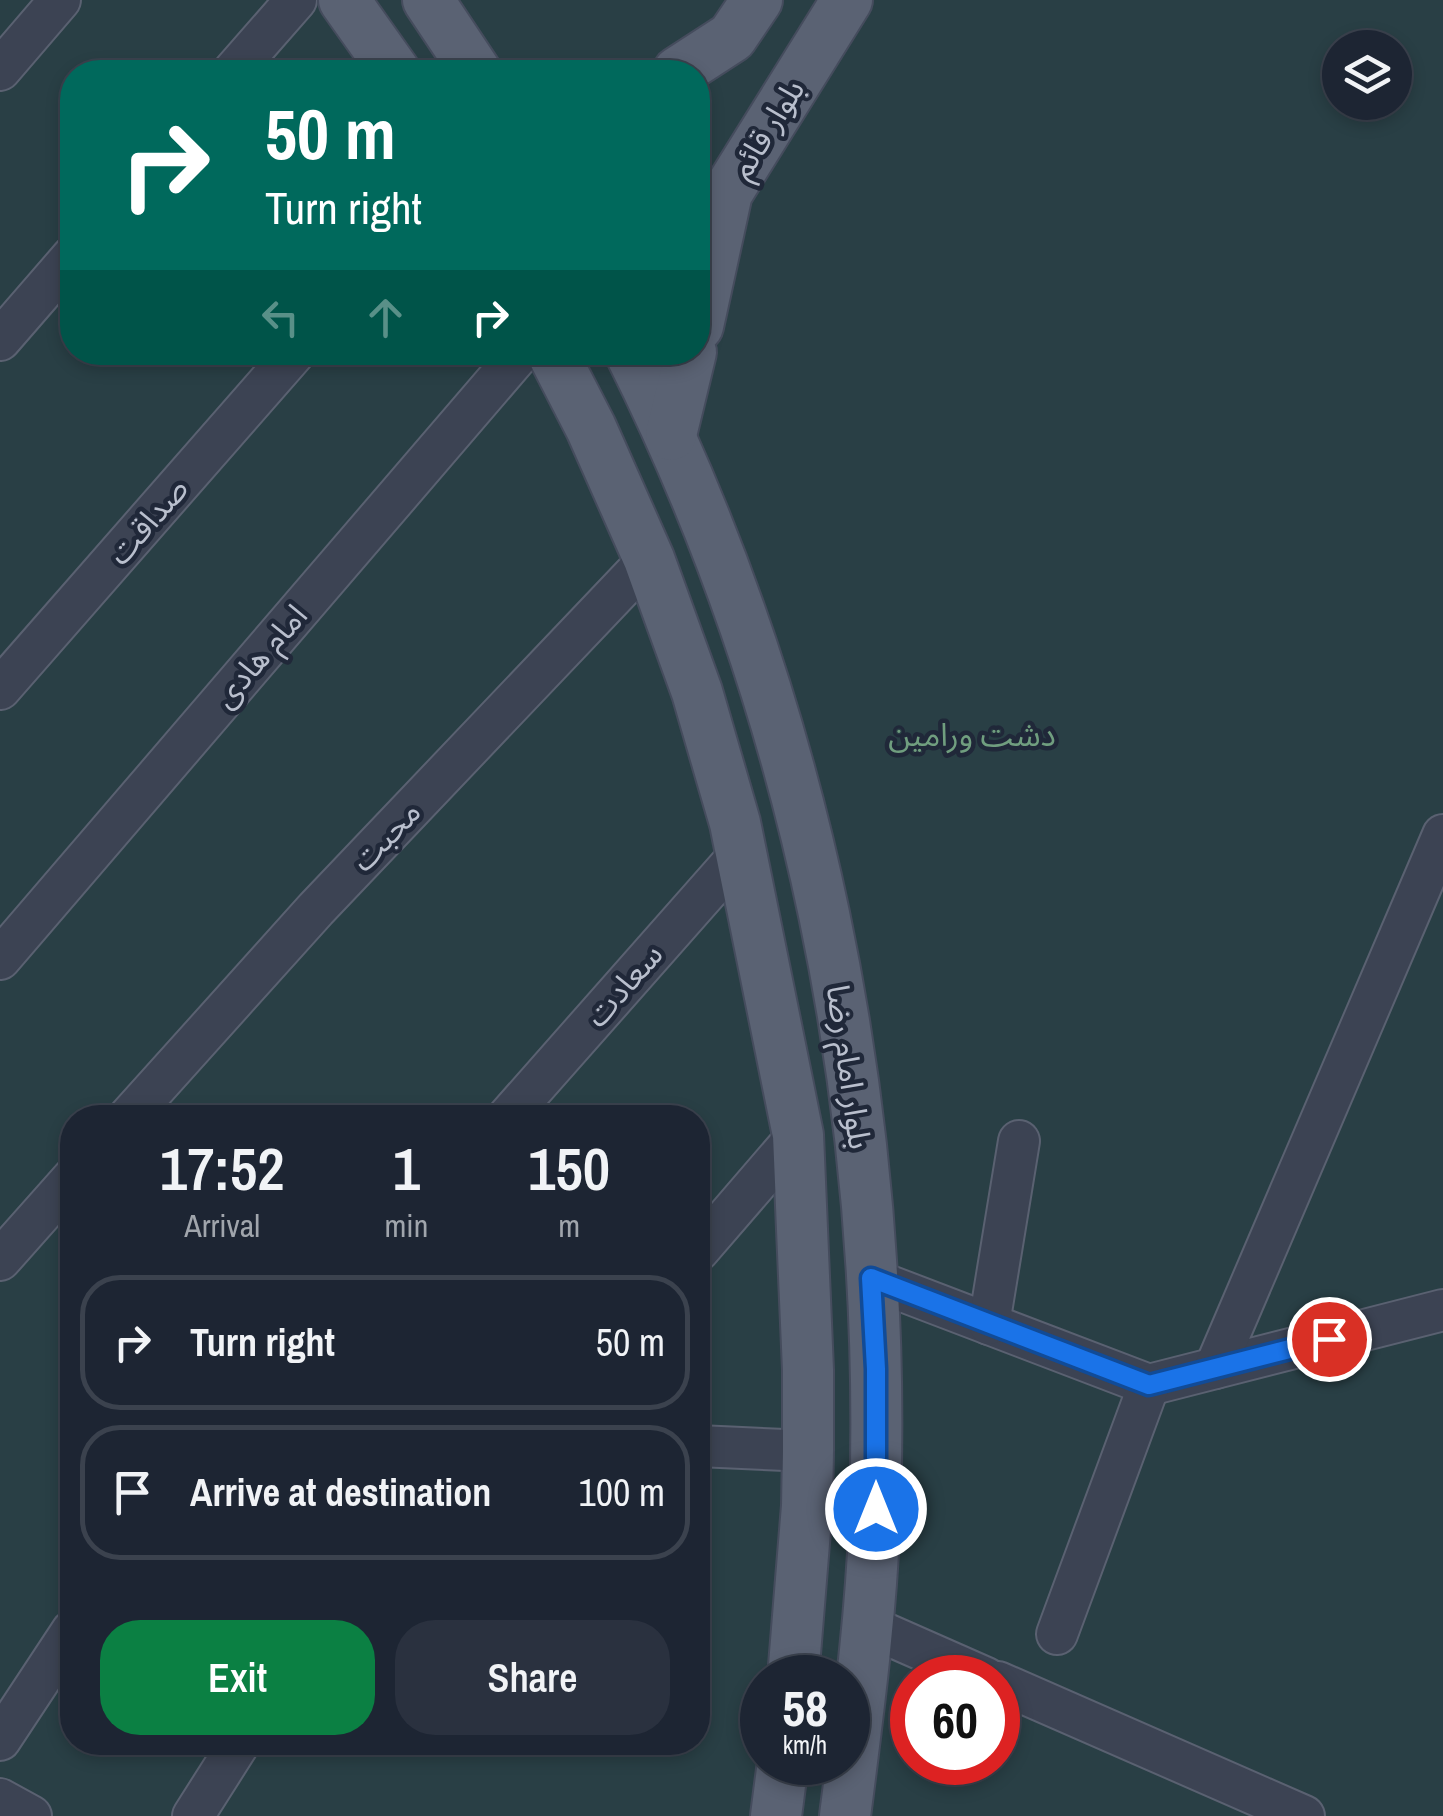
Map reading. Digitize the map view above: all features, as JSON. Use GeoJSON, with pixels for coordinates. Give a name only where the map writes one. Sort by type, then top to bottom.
{"type":"FeatureCollection","features":[{"type":"Feature","properties":{"kind":"main road"},"geometry":{"type":"LineString","coordinates":[[344,0],[387,60]]}},
{"type":"Feature","properties":{"kind":"main road"},"geometry":{"type":"LineString","coordinates":[[428,0],[468,60]]}},
{"type":"Feature","properties":{"kind":"main road","name":"بلوار قائم"},"geometry":{"type":"LineString","coordinates":[[712,211],[847,0]]}},
{"type":"Feature","properties":{"kind":"main road"},"geometry":{"type":"LineString","coordinates":[[693,60],[744,18]]}},
{"type":"Feature","properties":{"kind":"main road"},"geometry":{"type":"LineString","coordinates":[[710,68],[744,18]]}},
{"type":"Feature","properties":{"kind":"main road","name":"بلوار امام رضا"},"geometry":{"type":"LineString","coordinates":[[559,365],[591,428],[648,559],[698,692],[741,853],[798,1134],[808,1451],[795,1655]]}},
{"type":"Feature","properties":{"kind":"main road","name":"بلوار امام رضا"},"geometry":{"type":"LineString","coordinates":[[636,365],[712,533],[762,671],[802,806],[842,1006],[866,1186],[876,1369],[876,1509],[868,1626],[845,1816]]}},
{"type":"Feature","properties":{"kind":"main road"},"geometry":{"type":"LineString","coordinates":[[671,435],[688,365]]}},
{"type":"Feature","properties":{"kind":"main road"},"geometry":{"type":"LineString","coordinates":[[776,1816],[780,1785]]}},
{"type":"Feature","properties":{"kind":"street"},"geometry":{"type":"LineString","coordinates":[[0,70],[60,0]]}},
{"type":"Feature","properties":{"kind":"street"},"geometry":{"type":"LineString","coordinates":[[244,60],[296,0]]}},
{"type":"Feature","properties":{"kind":"street"},"geometry":{"type":"LineString","coordinates":[[0,340],[60,271]]}},
{"type":"Feature","properties":{"kind":"street","name":"صداقت"},"geometry":{"type":"LineString","coordinates":[[0,689],[284,365]]}},
{"type":"Feature","properties":{"kind":"street","name":"امام هادی"},"geometry":{"type":"LineString","coordinates":[[0,959],[510,365]]}},
{"type":"Feature","properties":{"kind":"street","name":"محبت"},"geometry":{"type":"LineString","coordinates":[[140,1105],[316,910],[648,559]]}},
{"type":"Feature","properties":{"kind":"street"},"geometry":{"type":"LineString","coordinates":[[1215,1368],[1443,835]]}},
{"type":"Feature","properties":{"kind":"street","name":"سعادت"},"geometry":{"type":"LineString","coordinates":[[518,1105],[741,853]]}},
{"type":"Feature","properties":{"kind":"street"},"geometry":{"type":"LineString","coordinates":[[710,1237],[798,1134]]}},
{"type":"Feature","properties":{"kind":"street"},"geometry":{"type":"LineString","coordinates":[[989,1324],[1019,1141]]}},
{"type":"Feature","properties":{"kind":"street"},"geometry":{"type":"LineString","coordinates":[[0,1260],[60,1192]]}},
{"type":"Feature","properties":{"kind":"street"},"geometry":{"type":"LineString","coordinates":[[871,1278],[1149,1385],[1443,1310]]}},
{"type":"Feature","properties":{"kind":"street"},"geometry":{"type":"LineString","coordinates":[[1057,1634],[1149,1385]]}},
{"type":"Feature","properties":{"kind":"street"},"geometry":{"type":"LineString","coordinates":[[710,1447],[808,1451]]}},
{"type":"Feature","properties":{"kind":"street"},"geometry":{"type":"LineString","coordinates":[[868,1626],[934,1655]]}},
{"type":"Feature","properties":{"kind":"street"},"geometry":{"type":"LineString","coordinates":[[0,1740],[60,1649]]}},
{"type":"Feature","properties":{"kind":"street"},"geometry":{"type":"LineString","coordinates":[[1020,1692],[1304,1816]]}},
{"type":"Feature","properties":{"kind":"street"},"geometry":{"type":"LineString","coordinates":[[193,1816],[232,1755]]}},
{"type":"Feature","properties":{"kind":"street"},"geometry":{"type":"LineString","coordinates":[[0,1799],[31,1816]]}},
{"type":"Feature","properties":{"kind":"green space","name":"دشت ورامین"},"geometry":{"type":"Polygon","coordinates":[[[0,0],[1443,0],[1443,1816],[0,1816],[0,0]]]}},
{"type":"Feature","properties":{"kind":"route"},"geometry":{"type":"LineString","coordinates":[[876,1509],[876,1369],[871,1278],[1149,1385],[1329,1339]]}}]}
